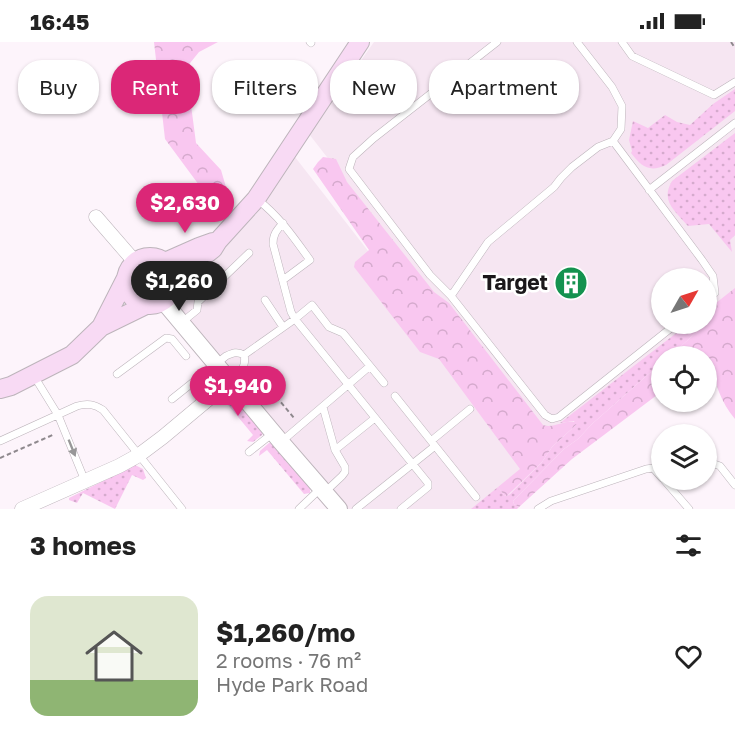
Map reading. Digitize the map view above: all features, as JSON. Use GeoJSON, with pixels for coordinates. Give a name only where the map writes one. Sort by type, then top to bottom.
{"type":"FeatureCollection","features":[{"type":"Feature","properties":{"kind":"main road"},"geometry":{"type":"LineString","coordinates":[[175,279],[213,249],[256,199],[360,42]]}},
{"type":"Feature","properties":{"kind":"main road"},"geometry":{"type":"LineString","coordinates":[[165,262],[218,241]]}},
{"type":"Feature","properties":{"kind":"main road"},"geometry":{"type":"LineString","coordinates":[[0,388],[11,386],[72,355],[101,327],[129,269],[135,262],[145,258],[156,258],[165,262],[175,279],[170,296],[101,327]]}},
{"type":"Feature","properties":{"kind":"main road"},"geometry":{"type":"LineString","coordinates":[[126,278],[131,296],[138,302],[155,304]]}},
{"type":"Feature","properties":{"kind":"street"},"geometry":{"type":"LineString","coordinates":[[96,217],[135,262]]}},
{"type":"Feature","properties":{"kind":"street"},"geometry":{"type":"LineString","coordinates":[[155,304],[215,364],[339,509]]}},
{"type":"Feature","properties":{"kind":"street"},"geometry":{"type":"LineString","coordinates":[[22,509],[139,455],[230,381]]}},
{"type":"Feature","properties":{"kind":"lane"},"geometry":{"type":"LineString","coordinates":[[497,42],[374,138],[353,157],[349,169],[430,275],[451,296],[545,415],[552,419],[559,417],[663,334]]}},
{"type":"Feature","properties":{"kind":"lane"},"geometry":{"type":"LineString","coordinates":[[451,296],[488,242],[554,187],[580,160],[598,147],[613,141],[621,129],[622,106],[612,87],[577,42]]}},
{"type":"Feature","properties":{"kind":"lane"},"geometry":{"type":"LineString","coordinates":[[622,42],[632,56],[714,95],[735,82]]}},
{"type":"Feature","properties":{"kind":"lane"},"geometry":{"type":"LineString","coordinates":[[649,190],[735,123]]}},
{"type":"Feature","properties":{"kind":"lane"},"geometry":{"type":"LineString","coordinates":[[613,141],[708,268]]}},
{"type":"Feature","properties":{"kind":"lane"},"geometry":{"type":"LineString","coordinates":[[256,199],[283,223],[310,260],[283,280]]}},
{"type":"Feature","properties":{"kind":"lane"},"geometry":{"type":"LineString","coordinates":[[283,223],[275,233],[273,244],[291,312],[428,483],[428,487],[401,509]]}},
{"type":"Feature","properties":{"kind":"lane"},"geometry":{"type":"LineString","coordinates":[[117,374],[180,330],[197,310],[198,302],[249,252]]}},
{"type":"Feature","properties":{"kind":"lane"},"geometry":{"type":"LineString","coordinates":[[265,300],[284,327]]}},
{"type":"Feature","properties":{"kind":"lane"},"geometry":{"type":"LineString","coordinates":[[244,355],[312,305],[329,327],[343,333],[384,383]]}},
{"type":"Feature","properties":{"kind":"lane"},"geometry":{"type":"LineString","coordinates":[[180,330],[186,356]]}},
{"type":"Feature","properties":{"kind":"lane"},"geometry":{"type":"LineString","coordinates":[[172,399],[226,356],[240,352],[246,360],[245,366],[230,381]]}},
{"type":"Feature","properties":{"kind":"lane"},"geometry":{"type":"LineString","coordinates":[[249,452],[300,426],[370,366]]}},
{"type":"Feature","properties":{"kind":"lane"},"geometry":{"type":"LineString","coordinates":[[34,375],[58,415],[85,481]]}},
{"type":"Feature","properties":{"kind":"lane"},"geometry":{"type":"LineString","coordinates":[[395,396],[476,497]]}},
{"type":"Feature","properties":{"kind":"lane"},"geometry":{"type":"LineString","coordinates":[[0,441],[84,404],[97,406],[103,410],[182,509]]}},
{"type":"Feature","properties":{"kind":"lane"},"geometry":{"type":"LineString","coordinates":[[299,509],[340,480],[345,472],[343,463],[334,450],[323,407]]}},
{"type":"Feature","properties":{"kind":"lane"},"geometry":{"type":"LineString","coordinates":[[356,509],[412,464],[470,409]]}},
{"type":"Feature","properties":{"kind":"lane"},"geometry":{"type":"LineString","coordinates":[[334,450],[375,418]]}},
{"type":"Feature","properties":{"kind":"lane"},"geometry":{"type":"LineString","coordinates":[[717,465],[735,485]]}},
{"type":"Feature","properties":{"kind":"lane"},"geometry":{"type":"LineString","coordinates":[[538,509],[551,501],[651,468]]}},
{"type":"Feature","properties":{"kind":"lane"},"geometry":{"type":"LineString","coordinates":[[673,490],[689,509]]}},
{"type":"Feature","properties":{"kind":"path"},"geometry":{"type":"LineString","coordinates":[[731,42],[735,48]]}},
{"type":"Feature","properties":{"kind":"path"},"geometry":{"type":"LineString","coordinates":[[258,368],[255,371],[300,426]]}},
{"type":"Feature","properties":{"kind":"path"},"geometry":{"type":"LineString","coordinates":[[0,458],[65,431]]}},
{"type":"Feature","properties":{"kind":"shaded area"},"geometry":{"type":"Polygon","coordinates":[[[374,42],[735,42],[735,302],[717,315],[717,268],[651,268],[651,334],[690,334],[674,346],[651,346],[651,362],[546,438],[309,134],[330,104],[330,114],[417,114],[417,60],[361,60],[374,42]]]}},
{"type":"Feature","properties":{"kind":"shaded area"},"geometry":{"type":"Polygon","coordinates":[[[295,157],[534,464],[479,509],[346,509],[174,301],[255,209],[295,157]]]}},
{"type":"Feature","properties":{"kind":"green space"},"geometry":{"type":"Polygon","coordinates":[[[154,42],[218,42],[199,52],[193,60],[156,60],[154,42]]]}},
{"type":"Feature","properties":{"kind":"green space"},"geometry":{"type":"Polygon","coordinates":[[[735,89],[735,111],[666,165],[655,168],[646,167],[631,153],[629,140],[633,121],[648,128],[665,115],[677,122],[690,125],[713,104],[735,89]]]}},
{"type":"Feature","properties":{"kind":"green space"},"geometry":{"type":"Polygon","coordinates":[[[162,114],[192,114],[196,143],[221,170],[228,194],[213,204],[165,139],[162,114]]]}},
{"type":"Feature","properties":{"kind":"green space"},"geometry":{"type":"Polygon","coordinates":[[[735,133],[735,235],[730,240],[732,252],[709,224],[688,226],[674,210],[668,200],[668,194],[672,181],[735,133]]]}},
{"type":"Feature","properties":{"kind":"green space"},"geometry":{"type":"Polygon","coordinates":[[[323,157],[336,159],[347,182],[434,292],[449,303],[543,425],[577,422],[552,447],[542,462],[507,496],[498,487],[520,469],[439,359],[420,352],[354,267],[355,262],[369,250],[313,169],[323,157]]]}},
{"type":"Feature","properties":{"kind":"green space"},"geometry":{"type":"Polygon","coordinates":[[[735,288],[735,419],[722,399],[717,386],[717,346],[681,346],[694,334],[717,334],[717,302],[735,288]]]}},
{"type":"Feature","properties":{"kind":"green space"},"geometry":{"type":"Polygon","coordinates":[[[675,334],[694,334],[681,346],[660,346],[675,334]]]}},
{"type":"Feature","properties":{"kind":"green space"},"geometry":{"type":"Polygon","coordinates":[[[651,353],[651,372],[578,439],[564,449],[513,501],[519,507],[517,509],[471,509],[498,487],[504,495],[510,494],[542,462],[552,447],[576,425],[574,421],[560,423],[651,353]]]}},
{"type":"Feature","properties":{"kind":"green space"},"geometry":{"type":"Polygon","coordinates":[[[651,372],[651,400],[572,459],[519,507],[514,504],[513,501],[592,424],[651,372]]]}},
{"type":"Feature","properties":{"kind":"green space"},"geometry":{"type":"Polygon","coordinates":[[[227,392],[230,392],[263,432],[253,442],[247,441],[253,435],[224,400],[218,405],[216,403],[227,392]]]}},
{"type":"Feature","properties":{"kind":"green space"},"geometry":{"type":"Polygon","coordinates":[[[272,443],[310,487],[310,493],[304,494],[267,450],[259,456],[260,451],[272,443]]]}},
{"type":"Feature","properties":{"kind":"green space"},"geometry":{"type":"Polygon","coordinates":[[[135,465],[143,469],[146,478],[143,480],[132,475],[115,509],[83,493],[77,503],[69,500],[69,498],[135,465]]]}},
{"type":"Feature","properties":{"kind":"place","name":"Target"},"geometry":{"type":"Point","coordinates":[571,283]}}]}
